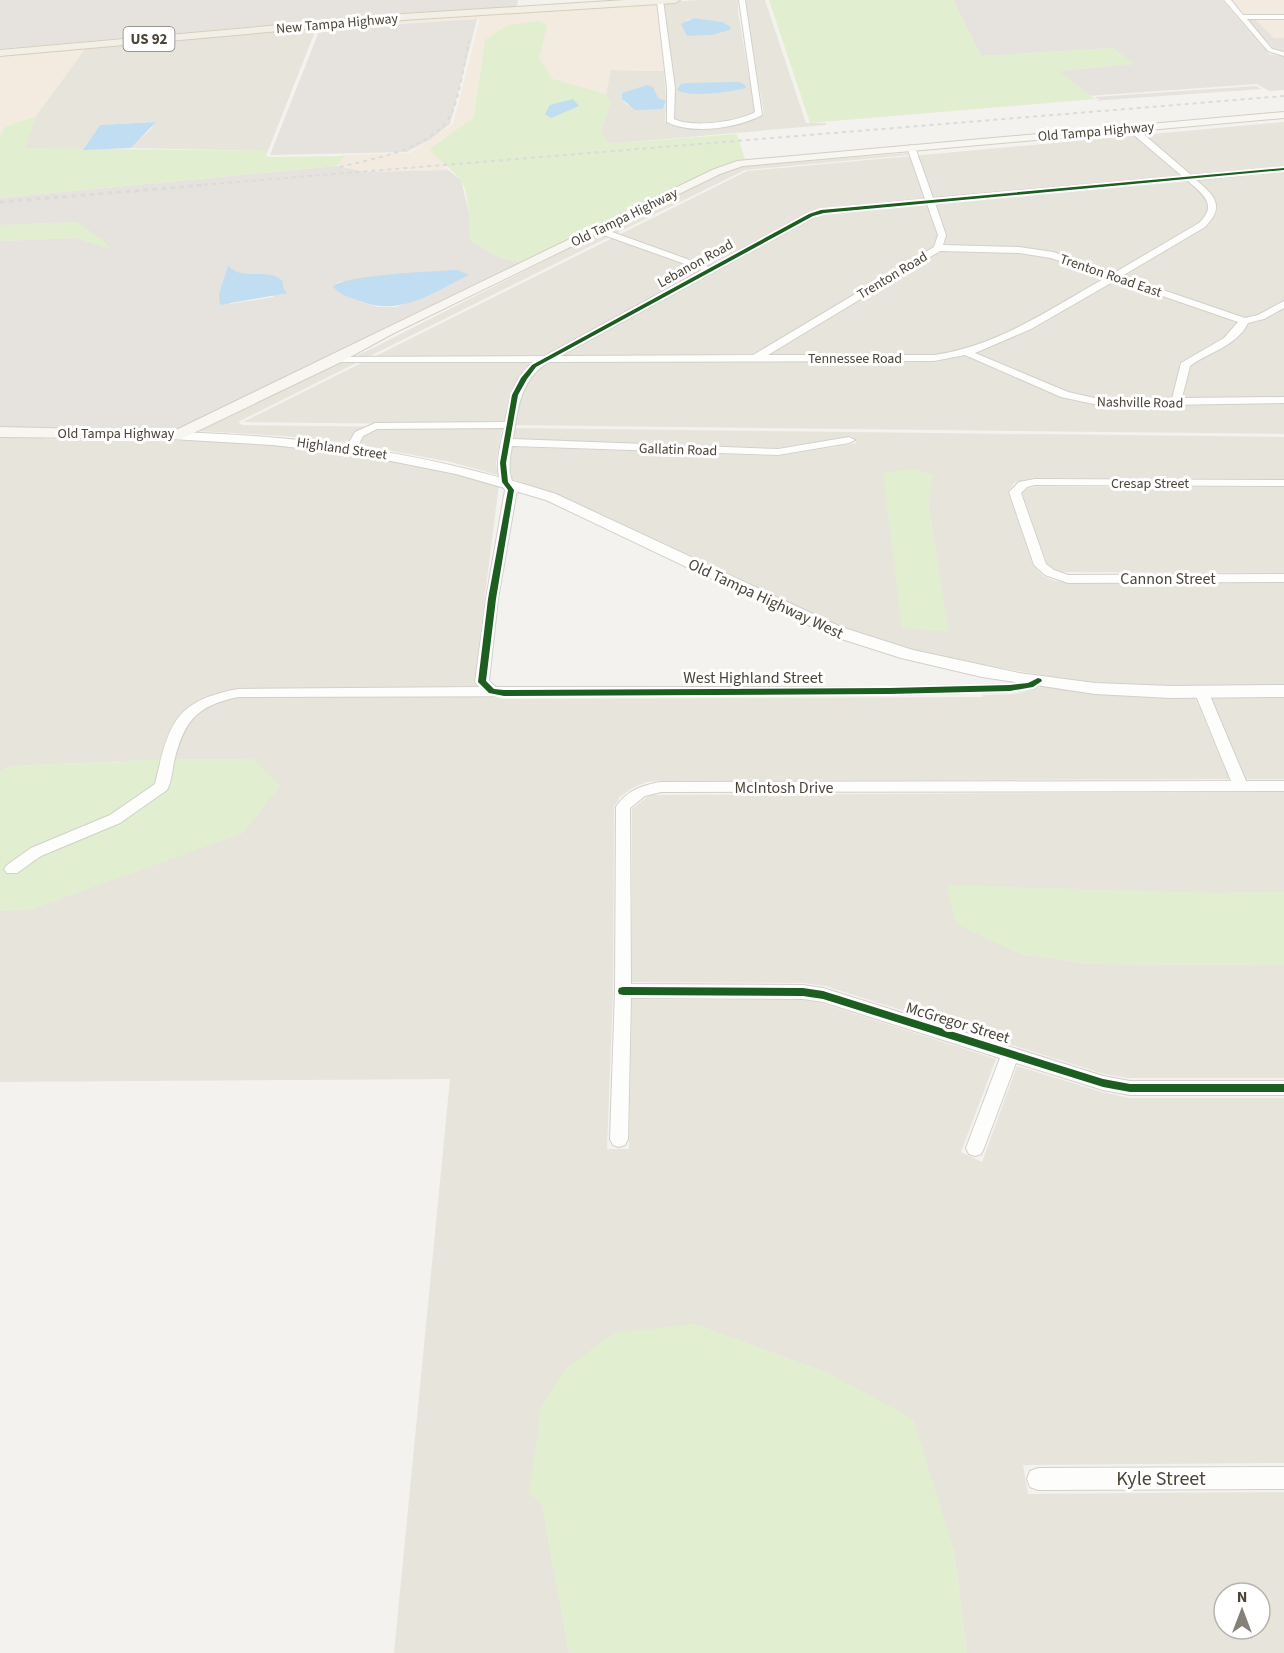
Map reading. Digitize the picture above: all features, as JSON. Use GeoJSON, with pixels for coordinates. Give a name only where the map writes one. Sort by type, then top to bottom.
{"type":"FeatureCollection","features":[{"type":"Feature","properties":{"kind":"main road","name":"New Tampa Highway"},"geometry":{"type":"LineString","coordinates":[[0,53],[403,17],[675,0]]}},
{"type":"Feature","properties":{"kind":"main road","name":"Old Tampa Highway"},"geometry":{"type":"LineString","coordinates":[[0,432],[176,436],[716,172],[741,163],[1284,115]]}},
{"type":"Feature","properties":{"kind":"street"},"geometry":{"type":"LineString","coordinates":[[660,1],[671,88],[670,120],[673,124],[686,126],[748,120],[759,114],[742,0]]}},
{"type":"Feature","properties":{"kind":"street"},"geometry":{"type":"LineString","coordinates":[[1227,0],[1273,51],[1284,54]]}},
{"type":"Feature","properties":{"kind":"street"},"geometry":{"type":"LineString","coordinates":[[1242,17],[1284,17]]}},
{"type":"Feature","properties":{"kind":"street","name":"Tennessee Road"},"geometry":{"type":"LineString","coordinates":[[336,359],[934,358],[969,354],[984,349],[1032,324],[1210,219],[1213,202],[1190,177],[1131,128]]}},
{"type":"Feature","properties":{"kind":"street","name":"Trenton Road"},"geometry":{"type":"LineString","coordinates":[[756,358],[938,248],[942,235],[911,147]]}},
{"type":"Feature","properties":{"kind":"street"},"geometry":{"type":"LineString","coordinates":[[1190,177],[1284,169]]}},
{"type":"Feature","properties":{"kind":"street","name":"Lebanon Road"},"geometry":{"type":"LineString","coordinates":[[492,691],[482,682],[492,599],[511,490],[505,482],[503,463],[517,389],[534,366],[811,215],[823,211],[1190,177]]}},
{"type":"Feature","properties":{"kind":"street"},"geometry":{"type":"LineString","coordinates":[[598,230],[710,270]]}},
{"type":"Feature","properties":{"kind":"street","name":"Trenton Road East"},"geometry":{"type":"LineString","coordinates":[[938,248],[1037,252],[1068,258],[1244,321]]}},
{"type":"Feature","properties":{"kind":"street"},"geometry":{"type":"LineString","coordinates":[[1176,403],[1185,365],[1208,349],[1236,335],[1244,321],[1261,317],[1284,304]]}},
{"type":"Feature","properties":{"kind":"street","name":"Nashville Road"},"geometry":{"type":"LineString","coordinates":[[969,354],[1065,395],[1082,399],[1122,404],[1284,400]]}},
{"type":"Feature","properties":{"kind":"street"},"geometry":{"type":"LineString","coordinates":[[352,448],[359,434],[375,426],[509,425]]}},
{"type":"Feature","properties":{"kind":"street","name":"Highland Street"},"geometry":{"type":"LineString","coordinates":[[176,436],[283,440],[352,448],[448,466],[505,482]]}},
{"type":"Feature","properties":{"kind":"street","name":"Gallatin Road"},"geometry":{"type":"LineString","coordinates":[[506,442],[778,452],[849,440]]}},
{"type":"Feature","properties":{"kind":"street","name":"Old Tampa Highway West"},"geometry":{"type":"LineString","coordinates":[[505,482],[551,497],[835,631],[940,663],[1038,681]]}},
{"type":"Feature","properties":{"kind":"street","name":"Cresap Street"},"geometry":{"type":"LineString","coordinates":[[1052,575],[1040,565],[1015,492],[1023,484],[1035,482],[1284,483]]}},
{"type":"Feature","properties":{"kind":"street","name":"Cannon Street"},"geometry":{"type":"LineString","coordinates":[[1052,575],[1068,579],[1284,578]]}},
{"type":"Feature","properties":{"kind":"street","name":"West Highland Street"},"geometry":{"type":"LineString","coordinates":[[12,869],[36,852],[115,819],[162,786],[176,729],[191,712],[210,699],[238,693],[899,691],[1010,688],[1038,681],[1133,691],[1284,691]]}},
{"type":"Feature","properties":{"kind":"street"},"geometry":{"type":"LineString","coordinates":[[1201,691],[1240,785]]}},
{"type":"Feature","properties":{"kind":"street","name":"McIntosh Drive"},"geometry":{"type":"LineString","coordinates":[[619,1139],[623,991],[623,807],[647,789],[661,787],[1284,786]]}},
{"type":"Feature","properties":{"kind":"street","name":"McGregor Street"},"geometry":{"type":"LineString","coordinates":[[623,991],[822,994],[1103,1083],[1130,1088],[1284,1088]]}},
{"type":"Feature","properties":{"kind":"street"},"geometry":{"type":"LineString","coordinates":[[975,1148],[1010,1054]]}},
{"type":"Feature","properties":{"kind":"street","name":"Kyle Street"},"geometry":{"type":"LineString","coordinates":[[1038,1479],[1284,1478]]}},
{"type":"Feature","properties":{"kind":"shaded area"},"geometry":{"type":"Polygon","coordinates":[[[0,0],[518,0],[517,7],[423,12],[0,49],[0,0]]]}},
{"type":"Feature","properties":{"kind":"shaded area"},"geometry":{"type":"Polygon","coordinates":[[[738,0],[755,113],[736,120],[685,124],[674,120],[675,88],[664,2],[738,0]],[[694,18],[687,20],[687,36],[712,35],[730,30],[731,27],[723,22],[694,18]]]}},
{"type":"Feature","properties":{"kind":"shaded area"},"geometry":{"type":"Polygon","coordinates":[[[746,0],[765,0],[806,123],[826,123],[826,125],[609,144],[601,132],[610,104],[606,94],[610,70],[664,71],[666,101],[631,91],[622,93],[622,99],[627,105],[663,109],[666,103],[665,121],[671,125],[687,128],[740,123],[751,121],[764,114],[746,12],[746,0]]]}},
{"type":"Feature","properties":{"kind":"shaded area"},"geometry":{"type":"Polygon","coordinates":[[[953,0],[1222,0],[1269,54],[1284,56],[1284,90],[1269,91],[1257,84],[1088,96],[1058,71],[1133,64],[1113,48],[981,56],[953,0]]]}},
{"type":"Feature","properties":{"kind":"shaded area"},"geometry":{"type":"Polygon","coordinates":[[[1231,0],[1284,0],[1284,16],[1244,16],[1231,0]]]}},
{"type":"Feature","properties":{"kind":"shaded area"},"geometry":{"type":"Polygon","coordinates":[[[657,2],[664,71],[611,70],[606,94],[553,79],[539,59],[485,40],[474,117],[431,149],[448,170],[367,172],[336,166],[344,156],[341,155],[410,153],[453,124],[480,19],[332,27],[333,24],[657,2]]]}},
{"type":"Feature","properties":{"kind":"shaded area"},"geometry":{"type":"Polygon","coordinates":[[[477,19],[450,124],[431,139],[407,152],[270,155],[320,29],[477,19]]]}},
{"type":"Feature","properties":{"kind":"shaded area"},"geometry":{"type":"Polygon","coordinates":[[[1247,19],[1255,19],[1274,38],[1284,38],[1284,52],[1274,49],[1247,19]]]}},
{"type":"Feature","properties":{"kind":"shaded area"},"geometry":{"type":"Polygon","coordinates":[[[1255,19],[1284,19],[1284,38],[1274,38],[1255,19]]]}},
{"type":"Feature","properties":{"kind":"shaded area"},"geometry":{"type":"Polygon","coordinates":[[[333,24],[332,27],[316,29],[268,151],[131,148],[152,128],[155,122],[100,125],[83,150],[24,148],[36,116],[87,46],[333,24]]]}},
{"type":"Feature","properties":{"kind":"shaded area"},"geometry":{"type":"Polygon","coordinates":[[[87,46],[36,116],[5,127],[0,136],[0,54],[87,46]]]}},
{"type":"Feature","properties":{"kind":"shaded area"},"geometry":{"type":"Polygon","coordinates":[[[1256,86],[1262,89],[1091,101],[1099,100],[1095,97],[1256,86]]]}},
{"type":"Feature","properties":{"kind":"shaded area"},"geometry":{"type":"Polygon","coordinates":[[[1284,122],[1284,434],[243,422],[747,171],[1284,122]]]}},
{"type":"Feature","properties":{"kind":"shaded area"},"geometry":{"type":"Polygon","coordinates":[[[908,153],[909,155],[745,170],[617,233],[606,230],[720,174],[753,163],[757,165],[908,153]]]}},
{"type":"Feature","properties":{"kind":"shaded area"},"geometry":{"type":"Polygon","coordinates":[[[336,166],[367,172],[448,170],[461,180],[469,213],[470,240],[498,257],[522,263],[175,432],[0,428],[0,241],[77,238],[109,248],[77,222],[0,225],[0,198],[336,166]],[[228,267],[230,304],[274,297],[240,273],[228,267]],[[443,271],[338,282],[333,286],[361,302],[378,307],[397,307],[468,275],[443,271]]]}},
{"type":"Feature","properties":{"kind":"shaded area"},"geometry":{"type":"Polygon","coordinates":[[[599,233],[609,237],[238,422],[242,425],[502,428],[496,463],[498,475],[451,462],[355,444],[285,436],[197,431],[375,347],[599,233]]]}},
{"type":"Feature","properties":{"kind":"shaded area"},"geometry":{"type":"Polygon","coordinates":[[[515,428],[1284,437],[1284,479],[1033,478],[1014,483],[1008,492],[1033,565],[1043,576],[1055,581],[1070,583],[1284,583],[1284,686],[1132,685],[1072,680],[942,658],[906,648],[838,627],[556,494],[512,479],[510,463],[512,447],[778,456],[857,443],[852,436],[777,448],[513,439],[515,428]],[[911,469],[948,632],[928,502],[932,475],[911,469]]]}},
{"type":"Feature","properties":{"kind":"shaded area"},"geometry":{"type":"Polygon","coordinates":[[[0,436],[281,444],[401,461],[499,484],[474,682],[490,697],[504,699],[983,697],[983,695],[1014,694],[1041,687],[1134,697],[1195,697],[1229,779],[661,781],[646,782],[620,797],[614,807],[613,991],[607,1149],[629,1149],[632,1000],[803,1000],[821,1003],[996,1059],[961,1152],[982,1162],[1017,1066],[1102,1092],[1130,1098],[1284,1098],[1284,1463],[1023,1465],[1028,1494],[1284,1492],[1284,1653],[967,1653],[954,1550],[830,1374],[694,1324],[542,1504],[569,1653],[394,1653],[450,1079],[0,1082],[0,911],[33,909],[254,759],[147,760],[13,766],[0,771],[0,436]]]}},
{"type":"Feature","properties":{"kind":"shaded area"},"geometry":{"type":"Polygon","coordinates":[[[1284,487],[1284,573],[1058,572],[1047,564],[1022,493],[1028,488],[1284,487]]]}},
{"type":"Feature","properties":{"kind":"shaded area"},"geometry":{"type":"Polygon","coordinates":[[[1211,697],[1284,697],[1284,779],[1246,779],[1211,697]]]}},
{"type":"Feature","properties":{"kind":"shaded area"},"geometry":{"type":"Polygon","coordinates":[[[1284,792],[1284,892],[1223,893],[1021,954],[1093,964],[1284,965],[1284,1078],[1128,1078],[1104,1074],[825,986],[804,983],[632,982],[632,809],[650,795],[1284,792]]]}},
{"type":"Feature","properties":{"kind":"green space"},"geometry":{"type":"Polygon","coordinates":[[[769,0],[953,0],[981,56],[1113,48],[1135,64],[1059,71],[1095,99],[810,123],[769,0]]]}},
{"type":"Feature","properties":{"kind":"green space"},"geometry":{"type":"Polygon","coordinates":[[[539,21],[547,25],[539,59],[553,79],[606,94],[610,104],[601,132],[609,144],[737,134],[745,159],[683,184],[522,263],[498,257],[470,240],[466,192],[463,185],[460,179],[430,149],[474,117],[485,40],[508,25],[539,21]]]}},
{"type":"Feature","properties":{"kind":"green space"},"geometry":{"type":"Polygon","coordinates":[[[36,116],[25,148],[268,151],[266,156],[269,157],[345,156],[336,166],[0,198],[0,136],[5,127],[36,116]]]}},
{"type":"Feature","properties":{"kind":"green space"},"geometry":{"type":"Polygon","coordinates":[[[77,222],[103,240],[111,249],[77,238],[0,241],[0,225],[77,222]]]}},
{"type":"Feature","properties":{"kind":"green space"},"geometry":{"type":"Polygon","coordinates":[[[911,469],[933,475],[928,502],[949,632],[902,628],[883,473],[911,469]]]}},
{"type":"Feature","properties":{"kind":"green space"},"geometry":{"type":"Polygon","coordinates":[[[254,759],[280,786],[243,833],[33,909],[0,911],[0,771],[13,766],[147,760],[254,759]]]}},
{"type":"Feature","properties":{"kind":"green space"},"geometry":{"type":"Polygon","coordinates":[[[946,885],[1223,893],[1284,892],[1284,965],[1093,964],[1020,954],[956,924],[946,885]]]}},
{"type":"Feature","properties":{"kind":"green space"},"geometry":{"type":"Polygon","coordinates":[[[694,1324],[830,1374],[913,1419],[954,1550],[967,1653],[569,1653],[542,1504],[529,1493],[541,1407],[566,1368],[615,1333],[694,1324]]]}},
{"type":"Feature","properties":{"kind":"water"},"geometry":{"type":"Polygon","coordinates":[[[694,18],[723,22],[731,27],[730,30],[712,35],[687,36],[681,24],[694,18]]]}},
{"type":"Feature","properties":{"kind":"water"},"geometry":{"type":"Polygon","coordinates":[[[739,82],[746,88],[700,94],[677,90],[681,84],[688,83],[739,82]]]}},
{"type":"Feature","properties":{"kind":"water"},"geometry":{"type":"Polygon","coordinates":[[[647,85],[653,87],[658,98],[666,101],[663,109],[635,110],[622,99],[622,93],[647,85]]]}},
{"type":"Feature","properties":{"kind":"water"},"geometry":{"type":"Polygon","coordinates":[[[573,99],[579,106],[551,118],[545,114],[550,105],[573,99]]]}},
{"type":"Feature","properties":{"kind":"water"},"geometry":{"type":"Polygon","coordinates":[[[156,122],[131,148],[83,150],[100,125],[156,122]]]}},
{"type":"Feature","properties":{"kind":"water"},"geometry":{"type":"Polygon","coordinates":[[[228,266],[241,273],[275,276],[283,282],[283,288],[287,293],[220,305],[219,294],[228,266]]]}},
{"type":"Feature","properties":{"kind":"water"},"geometry":{"type":"Polygon","coordinates":[[[458,270],[469,275],[428,296],[401,305],[373,305],[344,295],[333,286],[341,282],[373,276],[458,270]]]}},
{"type":"Feature","properties":{"kind":"railway"},"geometry":{"type":"LineString","coordinates":[[340,167],[386,156],[418,144],[443,126],[457,98],[469,41]]}},
{"type":"Feature","properties":{"kind":"railway"},"geometry":{"type":"LineString","coordinates":[[188,186],[1284,96]]}},
{"type":"Feature","properties":{"kind":"railway"},"geometry":{"type":"LineString","coordinates":[[0,202],[206,185]]}},
{"type":"Feature","properties":{"kind":"cycle path"},"geometry":{"type":"LineString","coordinates":[[1038,681],[1030,685],[1010,688],[889,691],[504,693],[492,691],[482,682],[492,599],[511,490],[505,482],[503,463],[515,395],[534,366],[811,215],[823,211],[1284,169]]}},
{"type":"Feature","properties":{"kind":"cycle path"},"geometry":{"type":"LineString","coordinates":[[623,991],[803,992],[823,995],[1103,1083],[1130,1088],[1284,1088]]}}]}
